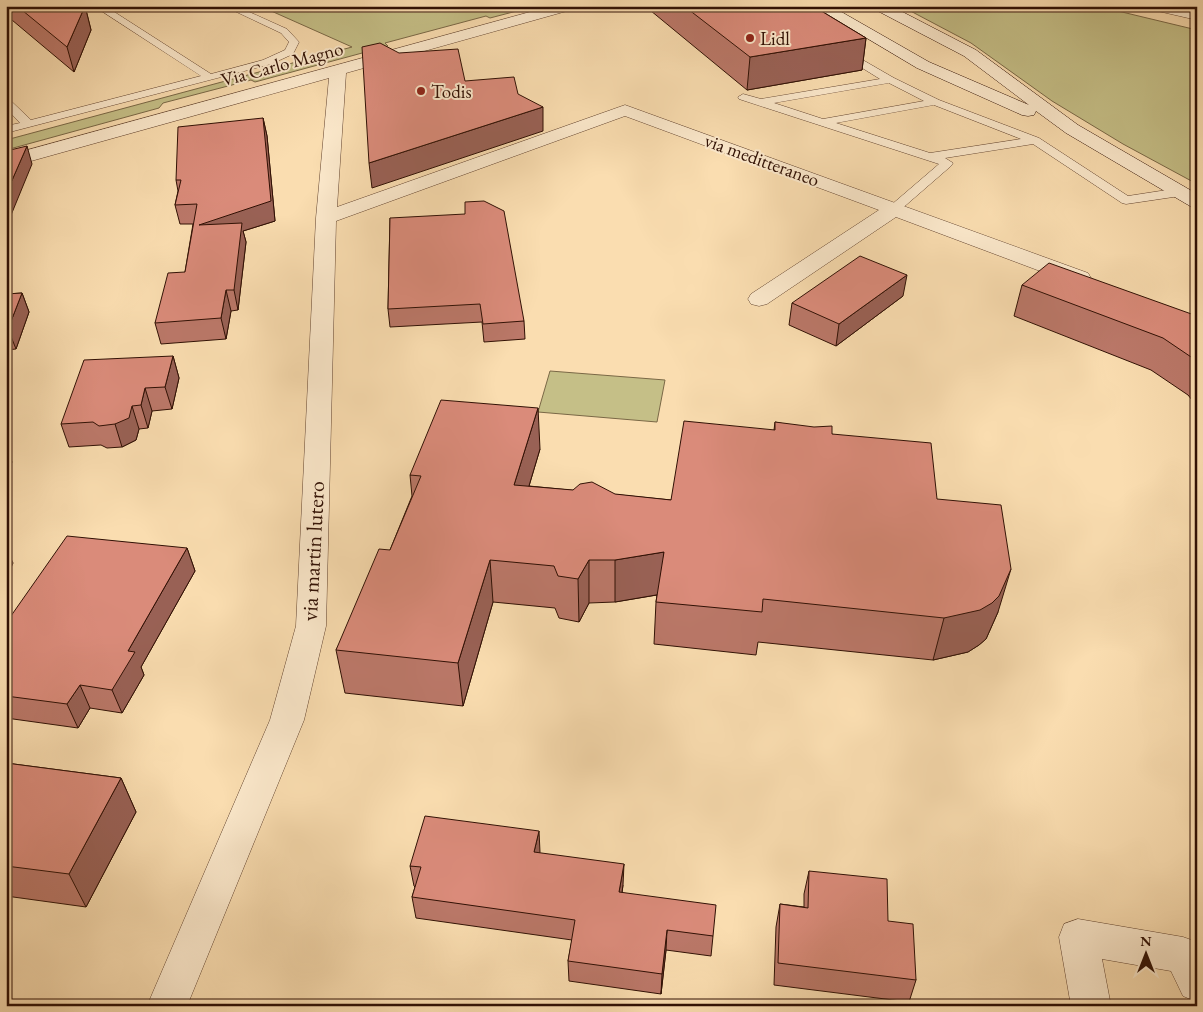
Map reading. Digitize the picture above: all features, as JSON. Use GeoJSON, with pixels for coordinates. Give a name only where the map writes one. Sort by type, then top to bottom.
{"type":"FeatureCollection","features":[{"type":"Feature","properties":{"kind":"street","name":"Via Carlo Magno"},"geometry":{"type":"LineString","coordinates":[[6,162],[569,6]]}},
{"type":"Feature","properties":{"kind":"street"},"geometry":{"type":"LineString","coordinates":[[820,6],[843,26],[898,51],[923,65],[1072,129]]}},
{"type":"Feature","properties":{"kind":"street"},"geometry":{"type":"LineString","coordinates":[[879,6],[970,53],[1072,129],[1197,202]]}},
{"type":"Feature","properties":{"kind":"street"},"geometry":{"type":"LineString","coordinates":[[1154,6],[1197,16]]}},
{"type":"Feature","properties":{"kind":"street"},"geometry":{"type":"LineString","coordinates":[[898,51],[927,58],[944,59],[955,54],[949,43]]}},
{"type":"Feature","properties":{"kind":"street","name":"via martin lutero"},"geometry":{"type":"LineString","coordinates":[[167,1006],[287,720],[312,626],[326,218],[338,70]]}},
{"type":"Feature","properties":{"kind":"street","name":"via meditteraneo"},"geometry":{"type":"LineString","coordinates":[[326,218],[625,110],[1096,284]]}},
{"type":"Feature","properties":{"kind":"street"},"geometry":{"type":"LineString","coordinates":[[759,299],[894,209]]}},
{"type":"Feature","properties":{"kind":"street"},"geometry":{"type":"LineString","coordinates":[[1091,1006],[1078,937],[1183,955],[1197,983]]}},
{"type":"Feature","properties":{"kind":"lane"},"geometry":{"type":"LineString","coordinates":[[98,6],[209,77]]}},
{"type":"Feature","properties":{"kind":"lane"},"geometry":{"type":"LineString","coordinates":[[6,130],[267,62],[289,52],[294,42],[284,31],[228,6]]}},
{"type":"Feature","properties":{"kind":"lane"},"geometry":{"type":"LineString","coordinates":[[834,46],[890,80],[935,102],[1035,140],[1126,200],[1180,192]]}},
{"type":"Feature","properties":{"kind":"lane"},"geometry":{"type":"LineString","coordinates":[[763,102],[890,80]]}},
{"type":"Feature","properties":{"kind":"lane"},"geometry":{"type":"LineString","coordinates":[[744,97],[947,163],[894,209]]}},
{"type":"Feature","properties":{"kind":"lane"},"geometry":{"type":"LineString","coordinates":[[6,102],[28,124]]}},
{"type":"Feature","properties":{"kind":"lane"},"geometry":{"type":"LineString","coordinates":[[822,122],[935,102]]}},
{"type":"Feature","properties":{"kind":"lane"},"geometry":{"type":"LineString","coordinates":[[929,157],[1035,140]]}},
{"type":"Feature","properties":{"kind":"shaded area"},"geometry":{"type":"Polygon","coordinates":[[[260,6],[536,6],[490,18],[486,16],[385,43],[388,46],[255,82],[251,80],[163,103],[159,108],[6,150],[6,140],[352,47],[260,6]]]}},
{"type":"Feature","properties":{"kind":"shaded area"},"geometry":{"type":"Polygon","coordinates":[[[901,6],[1097,6],[1197,30],[1197,184],[1123,144],[1052,101],[971,43],[901,6]]]}},
{"type":"Feature","properties":{"kind":"shaded area"},"geometry":{"type":"Polygon","coordinates":[[[550,371],[665,380],[657,422],[538,412],[550,371]]]}},
{"type":"Feature","properties":{"kind":"building"},"geometry":{"type":"Polygon","coordinates":[[[17,6],[85,6],[67,47],[17,6]]]}},
{"type":"Feature","properties":{"kind":"building"},"geometry":{"type":"Polygon","coordinates":[[[684,6],[813,6],[866,38],[750,57],[684,6]]]}},
{"type":"Feature","properties":{"kind":"building"},"geometry":{"type":"Polygon","coordinates":[[[380,43],[399,53],[458,49],[465,81],[514,77],[518,94],[543,107],[369,163],[362,47],[380,43]]]}},
{"type":"Feature","properties":{"kind":"building"},"geometry":{"type":"Polygon","coordinates":[[[263,118],[271,201],[199,225],[242,223],[234,290],[226,290],[221,318],[155,323],[168,273],[185,272],[197,204],[175,205],[181,180],[176,180],[178,127],[263,118]]]}},
{"type":"Feature","properties":{"kind":"building"},"geometry":{"type":"Polygon","coordinates":[[[27,146],[6,194],[6,151],[27,146]]]}},
{"type":"Feature","properties":{"kind":"building"},"geometry":{"type":"Polygon","coordinates":[[[484,201],[504,211],[524,321],[483,324],[480,304],[388,309],[390,218],[465,214],[465,202],[484,201]]]}},
{"type":"Feature","properties":{"kind":"building"},"geometry":{"type":"Polygon","coordinates":[[[860,256],[907,275],[839,324],[792,303],[860,256]]]}},
{"type":"Feature","properties":{"kind":"building"},"geometry":{"type":"Polygon","coordinates":[[[1049,263],[1197,316],[1197,361],[1163,338],[1022,285],[1049,263]]]}},
{"type":"Feature","properties":{"kind":"building"},"geometry":{"type":"Polygon","coordinates":[[[22,293],[8,329],[6,330],[6,294],[22,293]]]}},
{"type":"Feature","properties":{"kind":"building"},"geometry":{"type":"Polygon","coordinates":[[[173,356],[165,387],[145,388],[141,405],[132,406],[129,418],[115,424],[99,426],[93,422],[61,424],[84,360],[173,356]]]}},
{"type":"Feature","properties":{"kind":"building"},"geometry":{"type":"Polygon","coordinates":[[[441,400],[538,408],[514,485],[573,490],[580,484],[592,482],[615,494],[671,500],[684,421],[775,430],[775,422],[814,427],[832,426],[832,434],[931,443],[937,499],[1001,505],[1011,569],[999,596],[992,603],[980,610],[944,618],[763,599],[762,612],[656,602],[664,552],[615,560],[589,560],[578,579],[558,576],[554,566],[490,560],[458,663],[336,650],[379,549],[390,550],[421,476],[410,475],[441,400]]]}},
{"type":"Feature","properties":{"kind":"building"},"geometry":{"type":"Polygon","coordinates":[[[67,536],[187,548],[128,651],[135,652],[112,690],[80,685],[67,704],[6,696],[6,623],[67,536]]]}},
{"type":"Feature","properties":{"kind":"building"},"geometry":{"type":"Polygon","coordinates":[[[6,763],[121,778],[69,874],[6,866],[6,763]]]}},
{"type":"Feature","properties":{"kind":"building"},"geometry":{"type":"Polygon","coordinates":[[[425,816],[539,831],[534,852],[624,864],[619,892],[716,905],[713,936],[667,930],[662,974],[568,961],[575,920],[412,897],[421,867],[410,866],[425,816]]]}},
{"type":"Feature","properties":{"kind":"building"},"geometry":{"type":"Polygon","coordinates":[[[809,871],[887,879],[888,921],[913,924],[916,980],[778,963],[780,904],[808,908],[809,871]]]}},
{"type":"Feature","properties":{"kind":"place","name":"Lidl"},"geometry":{"type":"Point","coordinates":[750,38]}},
{"type":"Feature","properties":{"kind":"place","name":"Todis"},"geometry":{"type":"Point","coordinates":[421,91]}}]}
